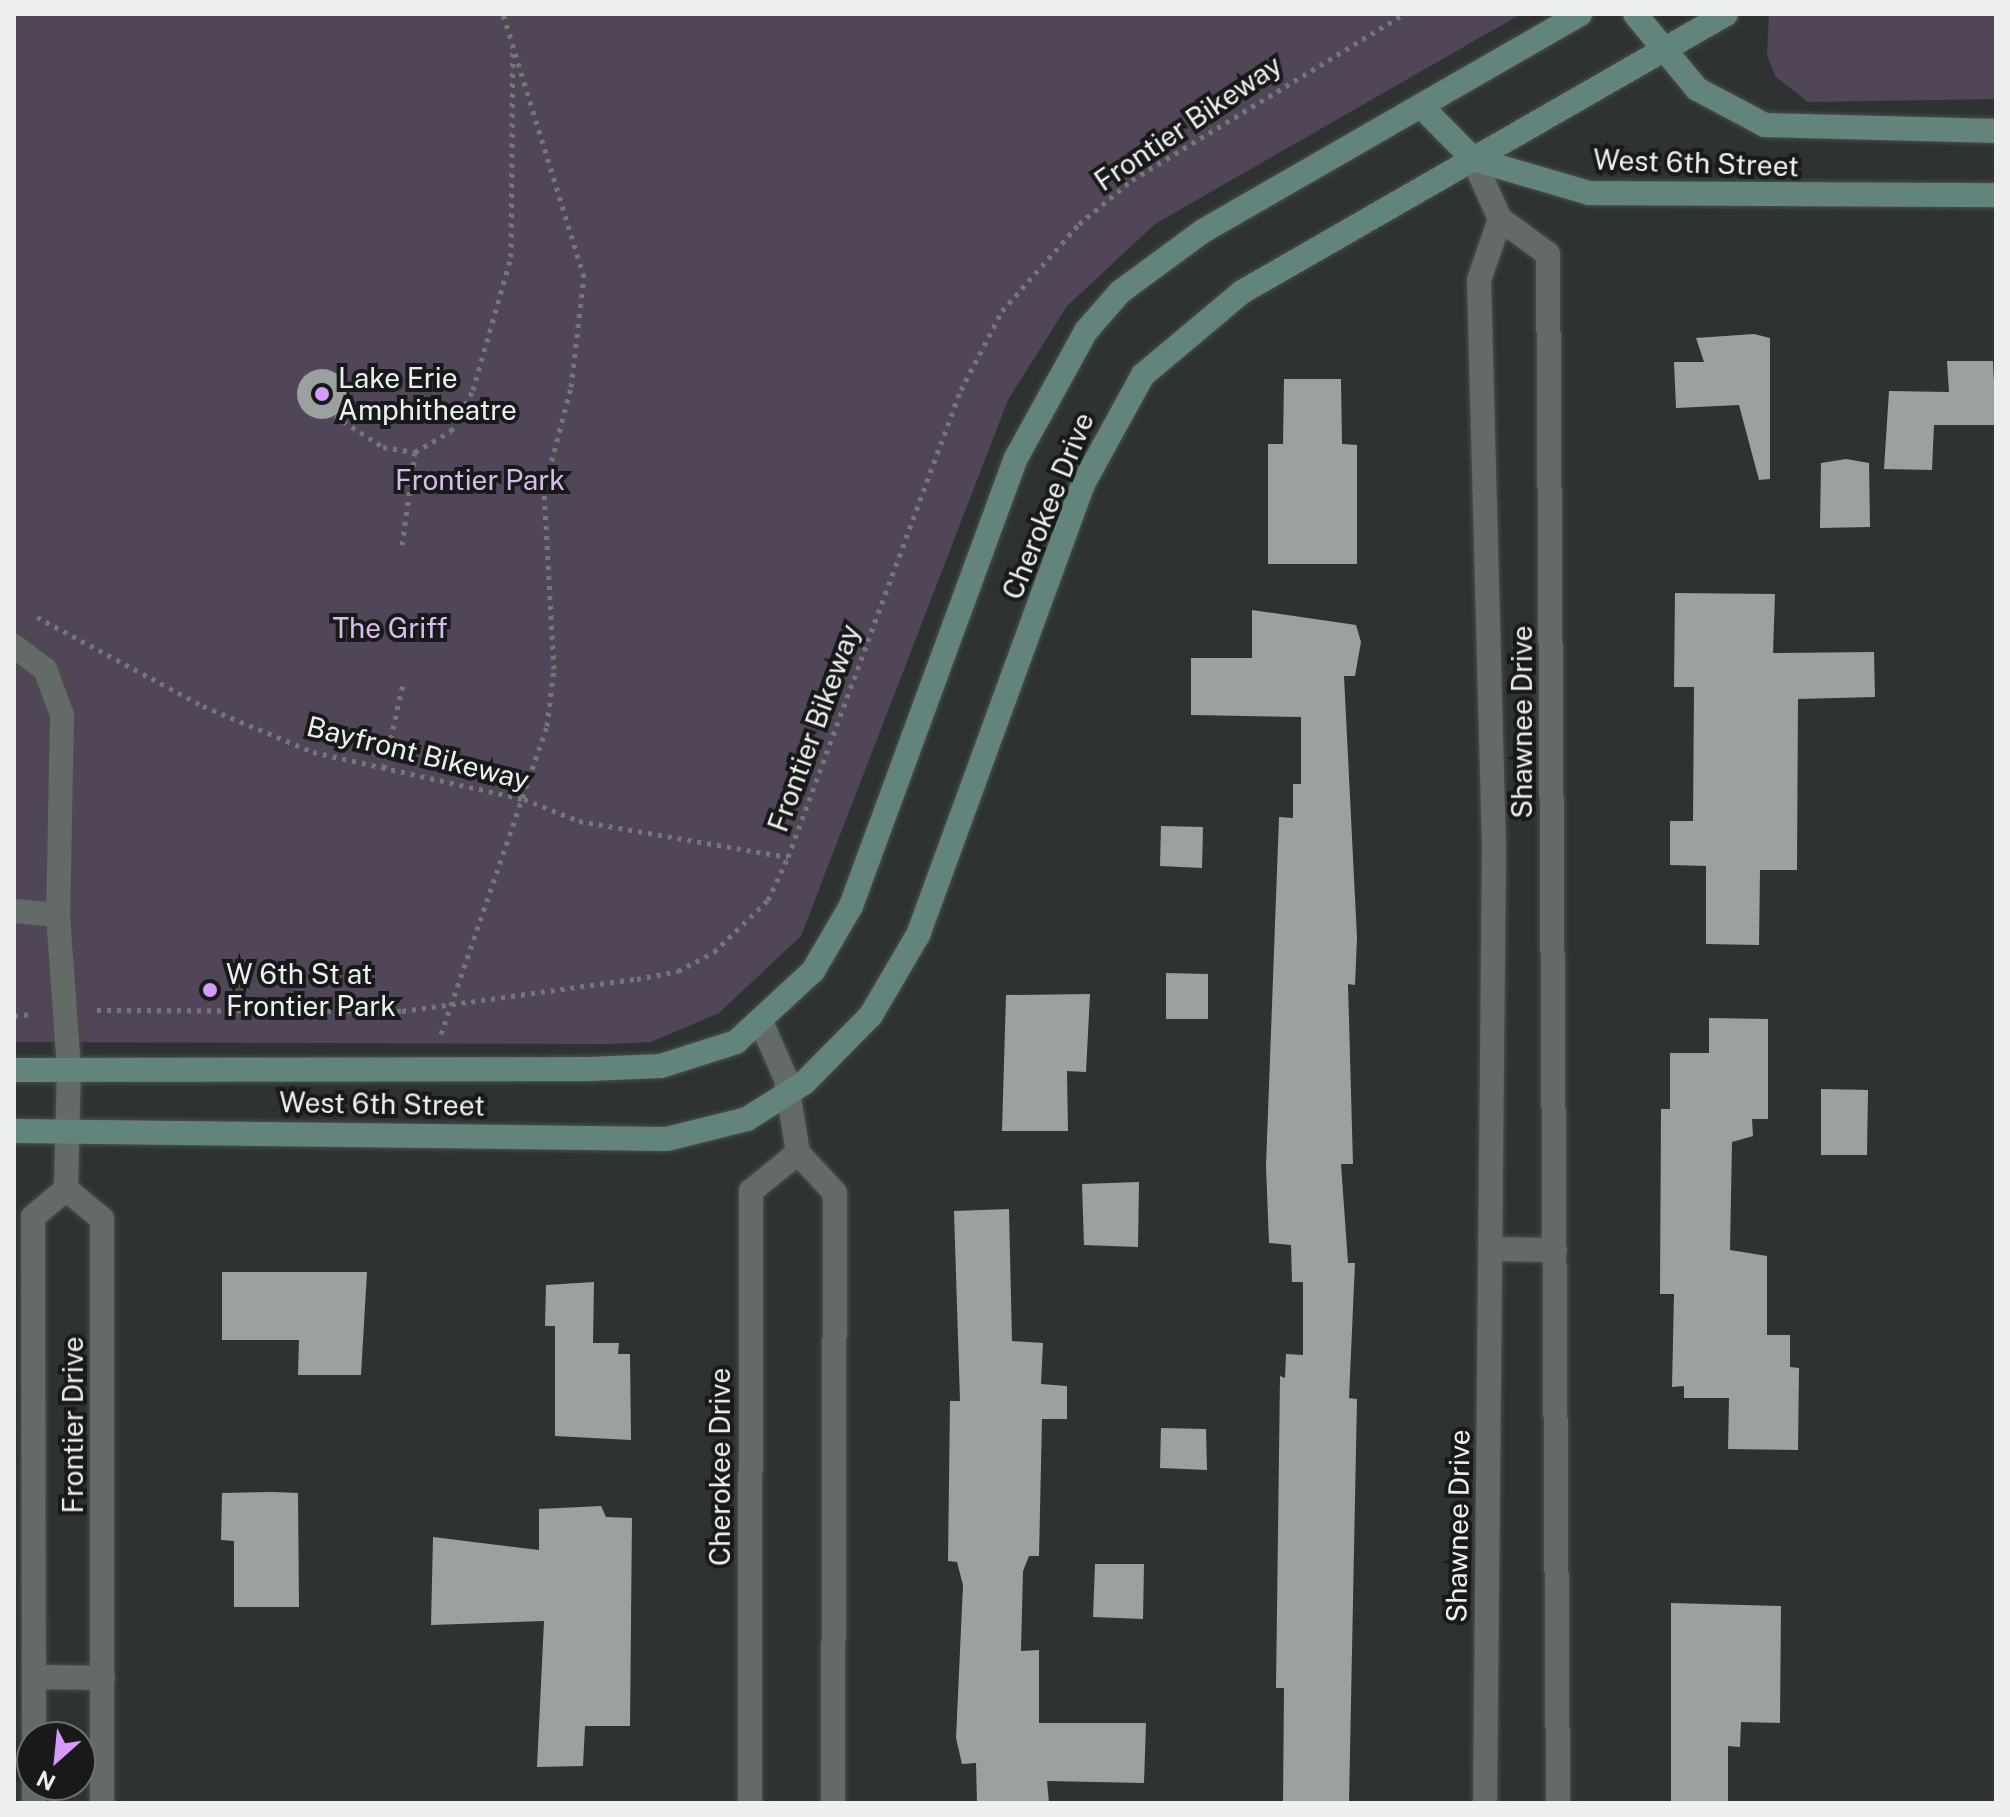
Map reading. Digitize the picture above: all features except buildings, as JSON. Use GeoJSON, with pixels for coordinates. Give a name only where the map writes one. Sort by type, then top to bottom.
{"type":"FeatureCollection","features":[{"type":"Feature","properties":{"kind":"main road","name":"Cherokee Drive"},"geometry":{"type":"LineString","coordinates":[[736,1042],[762,1024],[813,971],[851,906],[1016,458],[1086,331],[1158,261],[1580,14]]}},
{"type":"Feature","properties":{"kind":"main road","name":"West 6th Street"},"geometry":{"type":"LineString","coordinates":[[1635,14],[1697,89],[1765,125],[1996,131]]}},
{"type":"Feature","properties":{"kind":"main road","name":"Cherokee Drive"},"geometry":{"type":"LineString","coordinates":[[747,1119],[789,1093],[871,1015],[918,935],[1083,484],[1143,375],[1242,292],[1726,14]]}},
{"type":"Feature","properties":{"kind":"main road","name":"West 6th Street"},"geometry":{"type":"LineString","coordinates":[[1421,106],[1473,159],[1589,193],[1996,195]]}},
{"type":"Feature","properties":{"kind":"main road","name":"West 6th Street"},"geometry":{"type":"LineString","coordinates":[[14,1070],[589,1069],[661,1066],[736,1042]]}},
{"type":"Feature","properties":{"kind":"main road","name":"West 6th Street"},"geometry":{"type":"LineString","coordinates":[[14,1131],[667,1139],[747,1119]]}},
{"type":"Feature","properties":{"kind":"street","name":"Shawnee Drive"},"geometry":{"type":"LineString","coordinates":[[1473,159],[1500,219],[1548,254],[1558,1803]]}},
{"type":"Feature","properties":{"kind":"street","name":"Shawnee Drive"},"geometry":{"type":"LineString","coordinates":[[1485,1803],[1494,849],[1479,280],[1500,219]]}},
{"type":"Feature","properties":{"kind":"street"},"geometry":{"type":"LineString","coordinates":[[14,646],[45,669],[62,715],[58,915],[69,1070],[66,1189]]}},
{"type":"Feature","properties":{"kind":"street"},"geometry":{"type":"LineString","coordinates":[[14,911],[58,915]]}},
{"type":"Feature","properties":{"kind":"street"},"geometry":{"type":"LineString","coordinates":[[762,1024],[789,1093],[798,1153],[835,1193],[833,1803]]}},
{"type":"Feature","properties":{"kind":"street","name":"Cherokee Drive"},"geometry":{"type":"LineString","coordinates":[[750,1803],[751,1191],[798,1153]]}},
{"type":"Feature","properties":{"kind":"street","name":"Frontier Drive"},"geometry":{"type":"LineString","coordinates":[[34,1721],[33,1217],[66,1189],[102,1219],[102,1803]]}},
{"type":"Feature","properties":{"kind":"street"},"geometry":{"type":"LineString","coordinates":[[1491,1249],[1555,1250]]}},
{"type":"Feature","properties":{"kind":"street"},"geometry":{"type":"LineString","coordinates":[[35,1677],[103,1678]]}},
{"type":"Feature","properties":{"kind":"path"},"geometry":{"type":"LineString","coordinates":[[452,1006],[524,799],[552,683],[544,490],[571,387],[584,277],[503,14]]}},
{"type":"Feature","properties":{"kind":"path","name":"Frontier Bikeway"},"geometry":{"type":"LineString","coordinates":[[14,1016],[65,1011],[452,1006],[678,971],[745,927],[788,857],[961,390],[1002,311],[1079,224],[1132,180],[1404,14]]}},
{"type":"Feature","properties":{"kind":"path"},"geometry":{"type":"LineString","coordinates":[[335,416],[383,447],[415,452],[451,431],[473,390],[511,257],[513,42]]}},
{"type":"Feature","properties":{"kind":"path"},"geometry":{"type":"LineString","coordinates":[[402,545],[415,452]]}},
{"type":"Feature","properties":{"kind":"path","name":"Bayfront Bikeway"},"geometry":{"type":"LineString","coordinates":[[26,614],[236,720],[313,752],[524,799],[579,821],[788,857]]}},
{"type":"Feature","properties":{"kind":"path"},"geometry":{"type":"LineString","coordinates":[[384,768],[403,684]]}},
{"type":"Feature","properties":{"kind":"green space","name":"Frontier Park"},"geometry":{"type":"Polygon","coordinates":[[[14,14],[1521,14],[1155,224],[1067,306],[1008,400],[801,936],[719,1013],[651,1042],[609,1044],[14,1042],[14,14]]]}},
{"type":"Feature","properties":{"kind":"green space"},"geometry":{"type":"Polygon","coordinates":[[[1769,14],[1996,14],[1996,99],[1808,102],[1776,77],[1767,56],[1769,14]]]}},
{"type":"Feature","properties":{"kind":"place","name":"Lake Erie Amphitheatre"},"geometry":{"type":"Point","coordinates":[322,394]}},
{"type":"Feature","properties":{"kind":"place","name":"W 6th St at Frontier Park"},"geometry":{"type":"Point","coordinates":[210,990]}},
{"type":"Feature","properties":{"kind":"park label","name":"The Griff"},"geometry":{"type":"Point","coordinates":[390,628]}}]}
